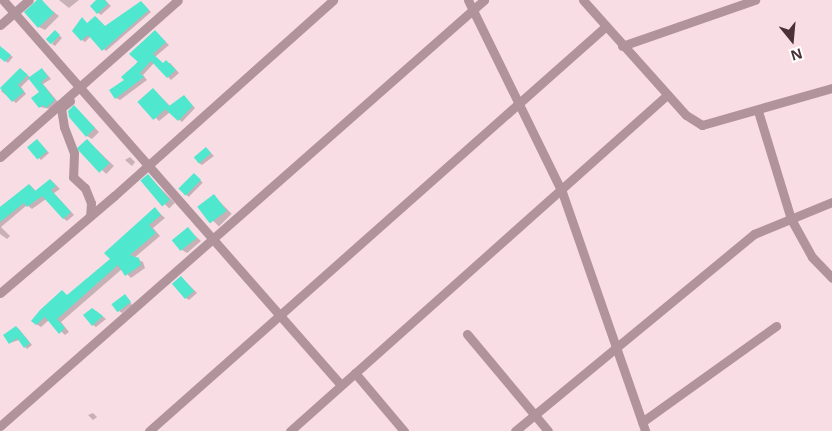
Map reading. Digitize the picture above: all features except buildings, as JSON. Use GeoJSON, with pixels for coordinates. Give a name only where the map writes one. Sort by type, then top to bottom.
{"type":"FeatureCollection","features":[{"type":"Feature","properties":{"kind":"street"},"geometry":{"type":"LineString","coordinates":[[3,0],[77,87],[148,163],[279,316],[341,385]]}},
{"type":"Feature","properties":{"kind":"street"},"geometry":{"type":"LineString","coordinates":[[0,25],[29,0]]}},
{"type":"Feature","properties":{"kind":"street"},"geometry":{"type":"LineString","coordinates":[[0,157],[77,87],[178,0]]}},
{"type":"Feature","properties":{"kind":"street"},"geometry":{"type":"LineString","coordinates":[[0,293],[90,216],[332,0]]}},
{"type":"Feature","properties":{"kind":"street"},"geometry":{"type":"LineString","coordinates":[[468,0],[562,192],[618,349],[643,427],[776,326]]}},
{"type":"Feature","properties":{"kind":"street"},"geometry":{"type":"LineString","coordinates":[[0,426],[484,0]]}},
{"type":"Feature","properties":{"kind":"street"},"geometry":{"type":"LineString","coordinates":[[583,0],[622,46],[686,115],[702,125],[758,111],[832,88]]}},
{"type":"Feature","properties":{"kind":"street"},"geometry":{"type":"LineString","coordinates":[[622,46],[755,0]]}},
{"type":"Feature","properties":{"kind":"street"},"geometry":{"type":"LineString","coordinates":[[149,431],[605,27]]}},
{"type":"Feature","properties":{"kind":"street"},"geometry":{"type":"LineString","coordinates":[[77,87],[77,95],[61,108],[74,153],[74,176],[83,184],[88,196],[90,216]]}},
{"type":"Feature","properties":{"kind":"street"},"geometry":{"type":"LineString","coordinates":[[290,431],[562,192],[667,95]]}},
{"type":"Feature","properties":{"kind":"street"},"geometry":{"type":"LineString","coordinates":[[758,111],[790,219],[812,257],[832,278]]}},
{"type":"Feature","properties":{"kind":"street"},"geometry":{"type":"LineString","coordinates":[[515,431],[618,349],[754,234],[832,202]]}},
{"type":"Feature","properties":{"kind":"street"},"geometry":{"type":"LineString","coordinates":[[467,334],[548,431]]}},
{"type":"Feature","properties":{"kind":"street"},"geometry":{"type":"LineString","coordinates":[[356,372],[404,431]]}}]}
